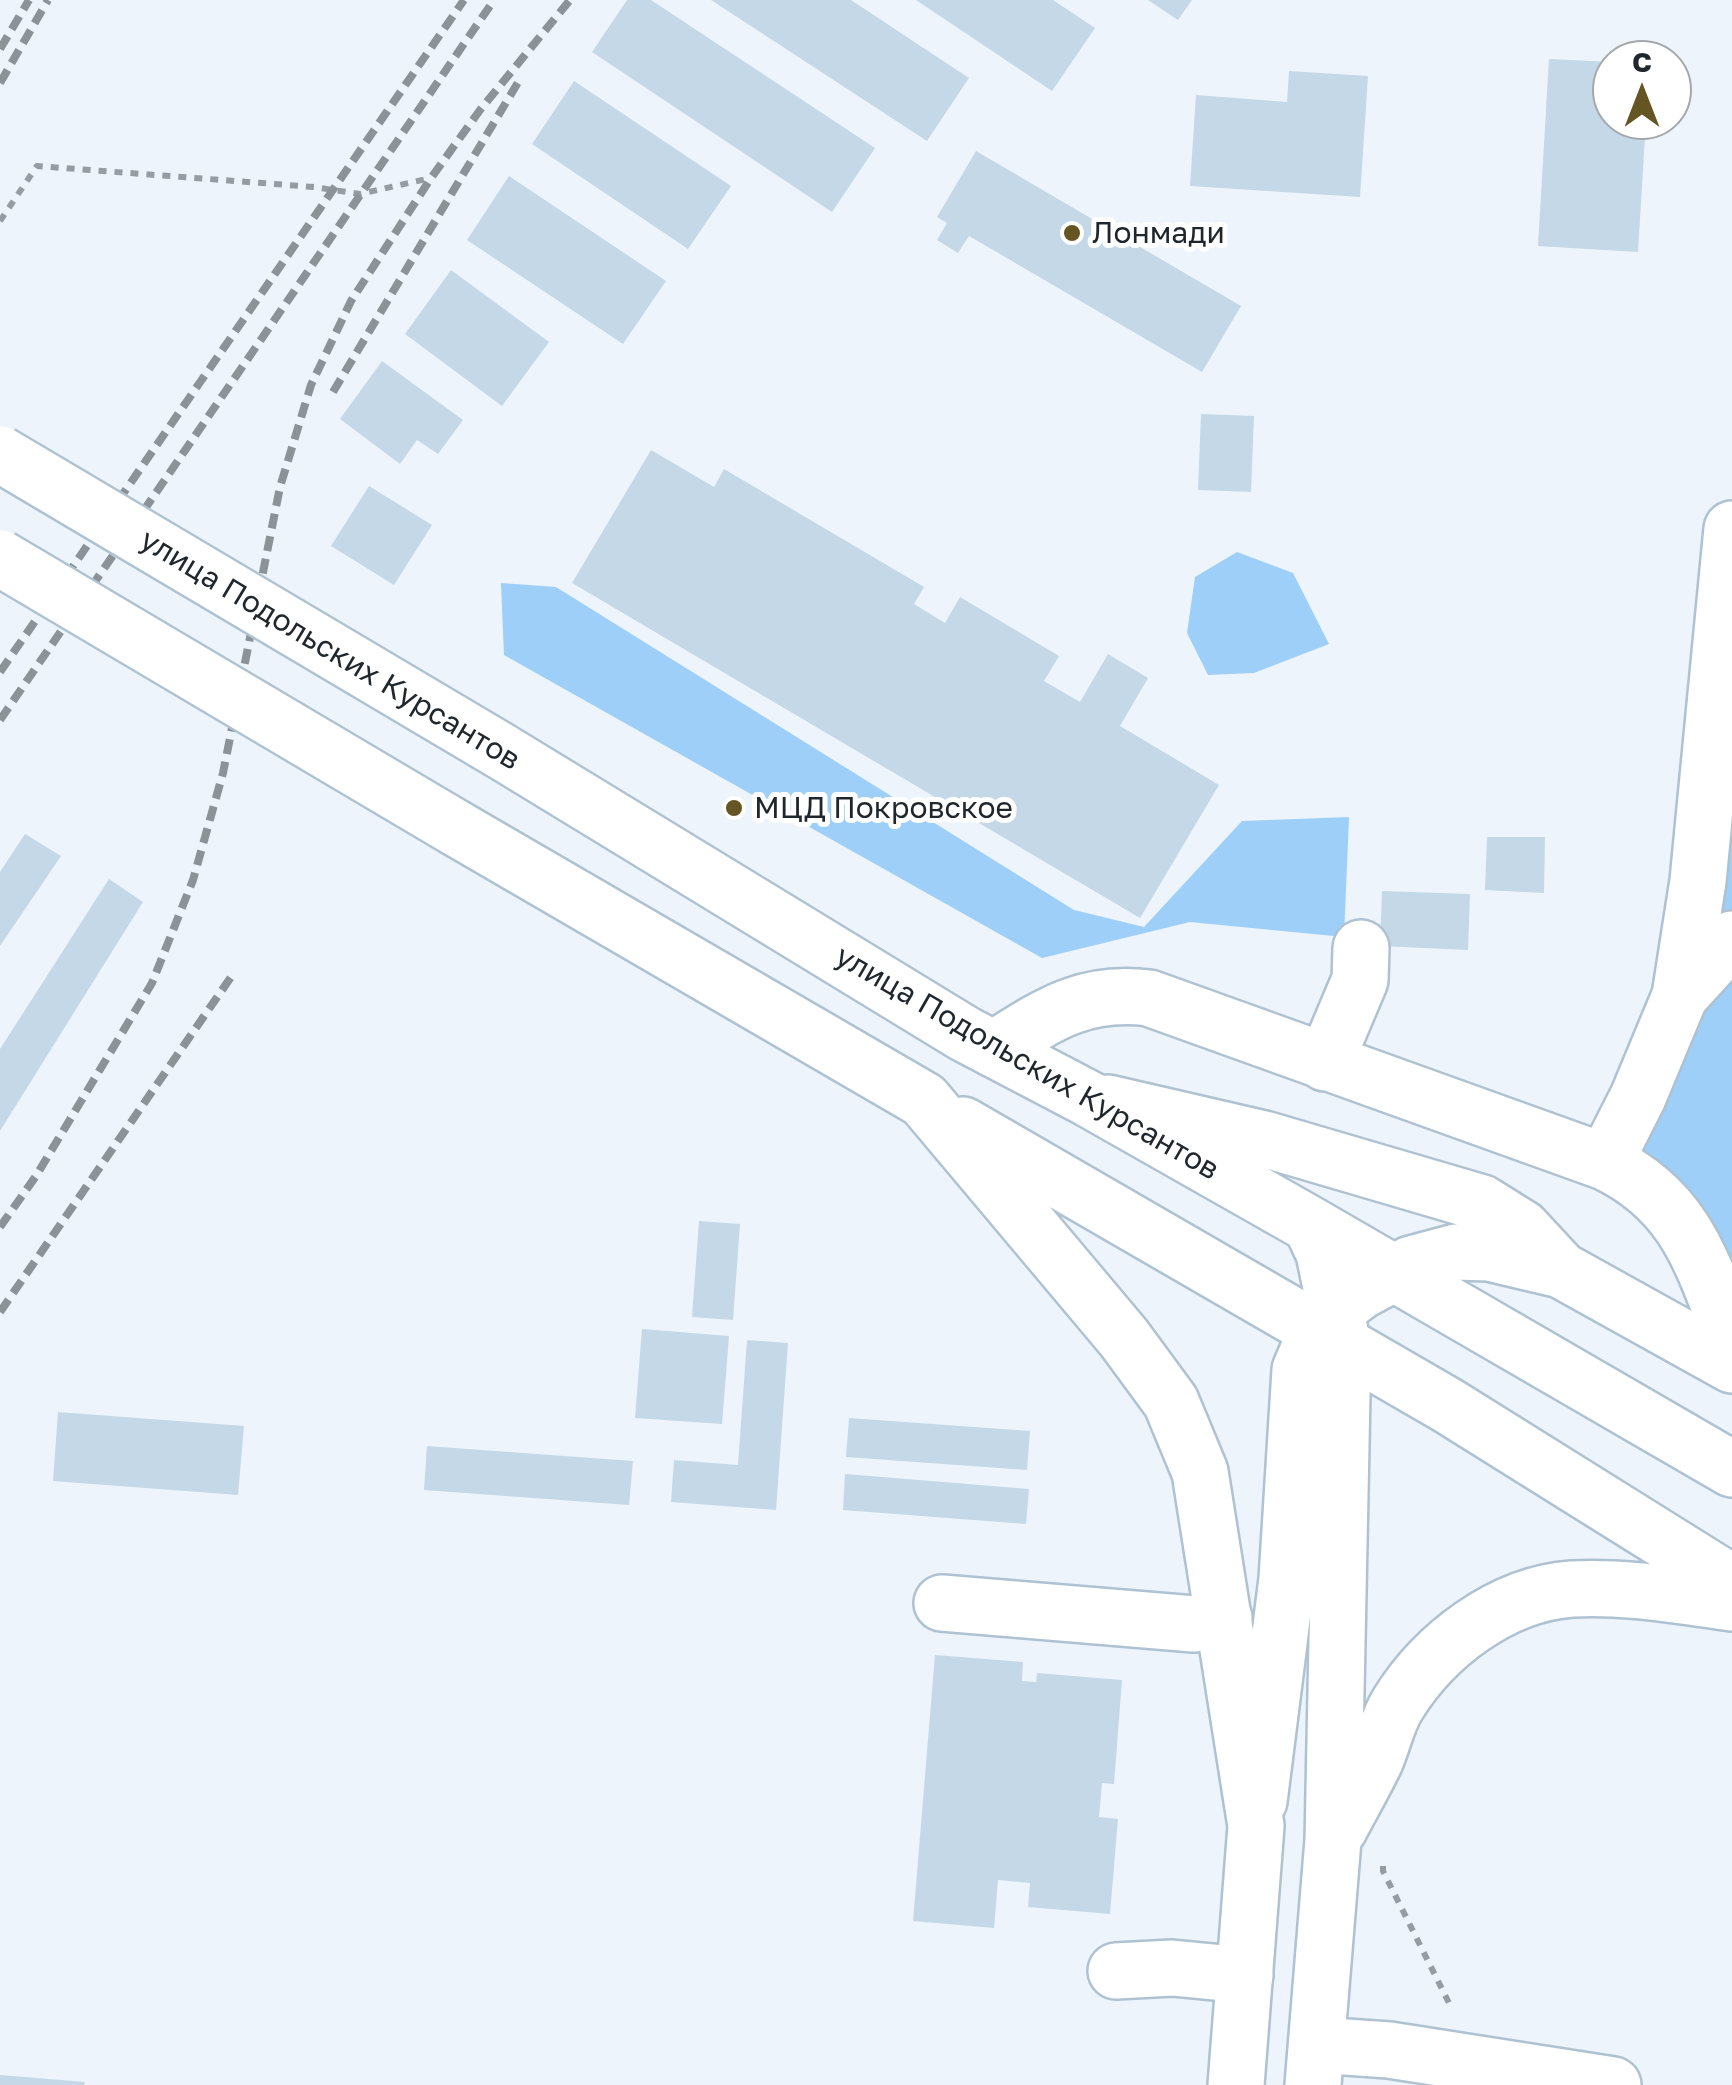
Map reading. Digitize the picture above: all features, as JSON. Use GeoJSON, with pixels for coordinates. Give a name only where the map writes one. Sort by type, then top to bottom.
{"type":"FeatureCollection","features":[{"type":"Feature","properties":{"kind":"main road","name":"улица Подольских Курсантов"},"geometry":{"type":"LineString","coordinates":[[0,454],[994,1049],[1089,1098],[1311,1224],[1732,1469]]}},
{"type":"Feature","properties":{"kind":"main road"},"geometry":{"type":"LineString","coordinates":[[1606,1162],[1680,996],[1698,881],[1732,529]]}},
{"type":"Feature","properties":{"kind":"main road"},"geometry":{"type":"LineString","coordinates":[[0,558],[930,1106],[1232,1280],[1332,1329],[1447,1406],[1732,1583]]}},
{"type":"Feature","properties":{"kind":"main road"},"geometry":{"type":"LineString","coordinates":[[1680,996],[1732,939]]}},
{"type":"Feature","properties":{"kind":"main road"},"geometry":{"type":"LineString","coordinates":[[1325,1063],[1360,980],[1361,948]]}},
{"type":"Feature","properties":{"kind":"main road"},"geometry":{"type":"LineString","coordinates":[[994,1049],[1064,1006],[1121,994],[1150,998],[1606,1162],[1656,1193],[1686,1230],[1732,1340]]}},
{"type":"Feature","properties":{"kind":"main road"},"geometry":{"type":"LineString","coordinates":[[1089,1098],[1264,1139],[1482,1204],[1522,1228],[1561,1270]]}},
{"type":"Feature","properties":{"kind":"main road"},"geometry":{"type":"LineString","coordinates":[[930,1106],[1124,1338],[1170,1402],[1200,1472],[1256,1826]]}},
{"type":"Feature","properties":{"kind":"main road"},"geometry":{"type":"LineString","coordinates":[[1311,1224],[1324,1254],[1332,1329],[1333,1840],[1315,2065],[1390,2050],[1613,2085]]}},
{"type":"Feature","properties":{"kind":"main road"},"geometry":{"type":"LineString","coordinates":[[1236,2085],[1256,1826],[1286,1579],[1300,1370],[1332,1329],[1394,1273],[1438,1256],[1474,1251],[1561,1270],[1732,1365]]}},
{"type":"Feature","properties":{"kind":"main road"},"geometry":{"type":"LineString","coordinates":[[1333,1840],[1375,1761],[1396,1707],[1424,1669],[1456,1636],[1517,1602],[1567,1589],[1627,1588],[1732,1604]]}},
{"type":"Feature","properties":{"kind":"main road"},"geometry":{"type":"LineString","coordinates":[[942,1602],[1194,1624],[1224,1618]]}},
{"type":"Feature","properties":{"kind":"main road"},"geometry":{"type":"LineString","coordinates":[[1116,1971],[1172,1968],[1245,1975]]}},
{"type":"Feature","properties":{"kind":"path"},"geometry":{"type":"LineString","coordinates":[[0,221],[37,166],[314,187],[360,194],[430,178]]}},
{"type":"Feature","properties":{"kind":"path"},"geometry":{"type":"LineString","coordinates":[[1382,1872],[1452,2009]]}},
{"type":"Feature","properties":{"kind":"shaded area"},"geometry":{"type":"Polygon","coordinates":[[[1237,552],[1293,573],[1329,644],[1254,673],[1208,675],[1187,633],[1195,577],[1237,552]]]}},
{"type":"Feature","properties":{"kind":"shaded area"},"geometry":{"type":"Polygon","coordinates":[[[501,583],[556,587],[1074,910],[1144,927],[1242,821],[1349,817],[1344,937],[1190,922],[1042,958],[504,655],[501,583]]]}},
{"type":"Feature","properties":{"kind":"shaded area"},"geometry":{"type":"Polygon","coordinates":[[[1732,797],[1732,1275],[1630,1153],[1717,957],[1732,797]]]}},
{"type":"Feature","properties":{"kind":"building"},"geometry":{"type":"Polygon","coordinates":[[[627,0],[651,0],[875,148],[832,212],[592,52],[627,0]]]}},
{"type":"Feature","properties":{"kind":"building"},"geometry":{"type":"Polygon","coordinates":[[[711,0],[851,0],[969,78],[927,141],[711,0]]]}},
{"type":"Feature","properties":{"kind":"building"},"geometry":{"type":"Polygon","coordinates":[[[916,0],[1053,0],[1095,28],[1052,91],[916,0]]]}},
{"type":"Feature","properties":{"kind":"building"},"geometry":{"type":"Polygon","coordinates":[[[1148,0],[1192,0],[1178,20],[1148,0]]]}},
{"type":"Feature","properties":{"kind":"building"},"geometry":{"type":"Polygon","coordinates":[[[1549,59],[1592,61],[1592,140],[1645,140],[1638,252],[1538,246],[1549,59]]]}},
{"type":"Feature","properties":{"kind":"building"},"geometry":{"type":"Polygon","coordinates":[[[1289,71],[1368,76],[1360,197],[1190,186],[1196,95],[1287,102],[1289,71]]]}},
{"type":"Feature","properties":{"kind":"building"},"geometry":{"type":"Polygon","coordinates":[[[574,81],[731,186],[688,249],[532,144],[574,81]]]}},
{"type":"Feature","properties":{"kind":"building"},"geometry":{"type":"Polygon","coordinates":[[[976,151],[1241,306],[1202,372],[969,236],[958,253],[937,240],[947,223],[937,217],[976,151]]]}},
{"type":"Feature","properties":{"kind":"building"},"geometry":{"type":"Polygon","coordinates":[[[509,176],[666,281],[623,344],[467,240],[509,176]]]}},
{"type":"Feature","properties":{"kind":"building"},"geometry":{"type":"Polygon","coordinates":[[[451,270],[549,342],[502,406],[405,334],[451,270]]]}},
{"type":"Feature","properties":{"kind":"building"},"geometry":{"type":"Polygon","coordinates":[[[382,361],[463,420],[438,454],[417,440],[400,464],[340,419],[382,361]]]}},
{"type":"Feature","properties":{"kind":"building"},"geometry":{"type":"Polygon","coordinates":[[[1201,414],[1254,416],[1251,492],[1198,490],[1201,414]]]}},
{"type":"Feature","properties":{"kind":"building"},"geometry":{"type":"Polygon","coordinates":[[[651,450],[714,487],[724,469],[924,587],[914,604],[945,623],[960,597],[1059,656],[1044,681],[1080,702],[1108,654],[1148,678],[1120,726],[1219,785],[1140,918],[572,583],[651,450]]]}},
{"type":"Feature","properties":{"kind":"building"},"geometry":{"type":"Polygon","coordinates":[[[369,486],[432,525],[394,585],[331,546],[369,486]]]}},
{"type":"Feature","properties":{"kind":"building"},"geometry":{"type":"Polygon","coordinates":[[[25,834],[61,856],[0,946],[0,872],[25,834]]]}},
{"type":"Feature","properties":{"kind":"building"},"geometry":{"type":"Polygon","coordinates":[[[1487,837],[1545,837],[1544,893],[1485,890],[1487,837]]]}},
{"type":"Feature","properties":{"kind":"building"},"geometry":{"type":"Polygon","coordinates":[[[109,879],[143,902],[0,1131],[0,1049],[109,879]]]}},
{"type":"Feature","properties":{"kind":"building"},"geometry":{"type":"Polygon","coordinates":[[[1382,891],[1470,894],[1468,950],[1380,946],[1382,891]]]}},
{"type":"Feature","properties":{"kind":"building"},"geometry":{"type":"Polygon","coordinates":[[[699,1221],[740,1224],[733,1320],[692,1317],[699,1221]]]}},
{"type":"Feature","properties":{"kind":"building"},"geometry":{"type":"Polygon","coordinates":[[[642,1329],[729,1336],[722,1424],[635,1418],[642,1329]]]}},
{"type":"Feature","properties":{"kind":"building"},"geometry":{"type":"Polygon","coordinates":[[[747,1340],[788,1343],[776,1510],[671,1502],[674,1460],[738,1465],[747,1340]]]}},
{"type":"Feature","properties":{"kind":"building"},"geometry":{"type":"Polygon","coordinates":[[[58,1412],[244,1426],[238,1495],[53,1481],[58,1412]]]}},
{"type":"Feature","properties":{"kind":"building"},"geometry":{"type":"Polygon","coordinates":[[[849,1418],[1030,1431],[1027,1470],[846,1457],[849,1418]]]}},
{"type":"Feature","properties":{"kind":"building"},"geometry":{"type":"Polygon","coordinates":[[[427,1446],[633,1461],[629,1505],[424,1490],[427,1446]]]}},
{"type":"Feature","properties":{"kind":"building"},"geometry":{"type":"Polygon","coordinates":[[[845,1474],[1029,1489],[1026,1524],[843,1510],[845,1474]]]}},
{"type":"Feature","properties":{"kind":"building"},"geometry":{"type":"Polygon","coordinates":[[[935,1655],[1023,1662],[1022,1681],[1036,1682],[1037,1673],[1122,1680],[1114,1784],[1102,1783],[1099,1817],[1118,1819],[1110,1914],[1028,1907],[1030,1883],[998,1880],[994,1928],[913,1921],[935,1655]]]}},
{"type":"Feature","properties":{"kind":"building"},"geometry":{"type":"Polygon","coordinates":[[[0,2075],[85,2082],[0,2085],[0,2075]]]}},
{"type":"Feature","properties":{"kind":"railway"},"geometry":{"type":"LineString","coordinates":[[0,49],[29,0]]}},
{"type":"Feature","properties":{"kind":"railway"},"geometry":{"type":"LineString","coordinates":[[0,83],[48,0]]}},
{"type":"Feature","properties":{"kind":"railway"},"geometry":{"type":"LineString","coordinates":[[0,672],[464,0]]}},
{"type":"Feature","properties":{"kind":"railway"},"geometry":{"type":"LineString","coordinates":[[0,720],[494,0]]}},
{"type":"Feature","properties":{"kind":"railway"},"geometry":{"type":"LineString","coordinates":[[0,1227],[36,1176],[152,983],[193,880],[223,773],[280,487],[311,385],[351,301],[431,178],[480,110],[570,0]]}},
{"type":"Feature","properties":{"kind":"railway"},"geometry":{"type":"LineString","coordinates":[[333,392],[520,79]]}},
{"type":"Feature","properties":{"kind":"railway"},"geometry":{"type":"LineString","coordinates":[[0,1312],[231,977]]}},
{"type":"Feature","properties":{"kind":"place","name":"Лонмади"},"geometry":{"type":"Point","coordinates":[1072,233]}},
{"type":"Feature","properties":{"kind":"place","name":"МЦД Покровское"},"geometry":{"type":"Point","coordinates":[734,808]}}]}
